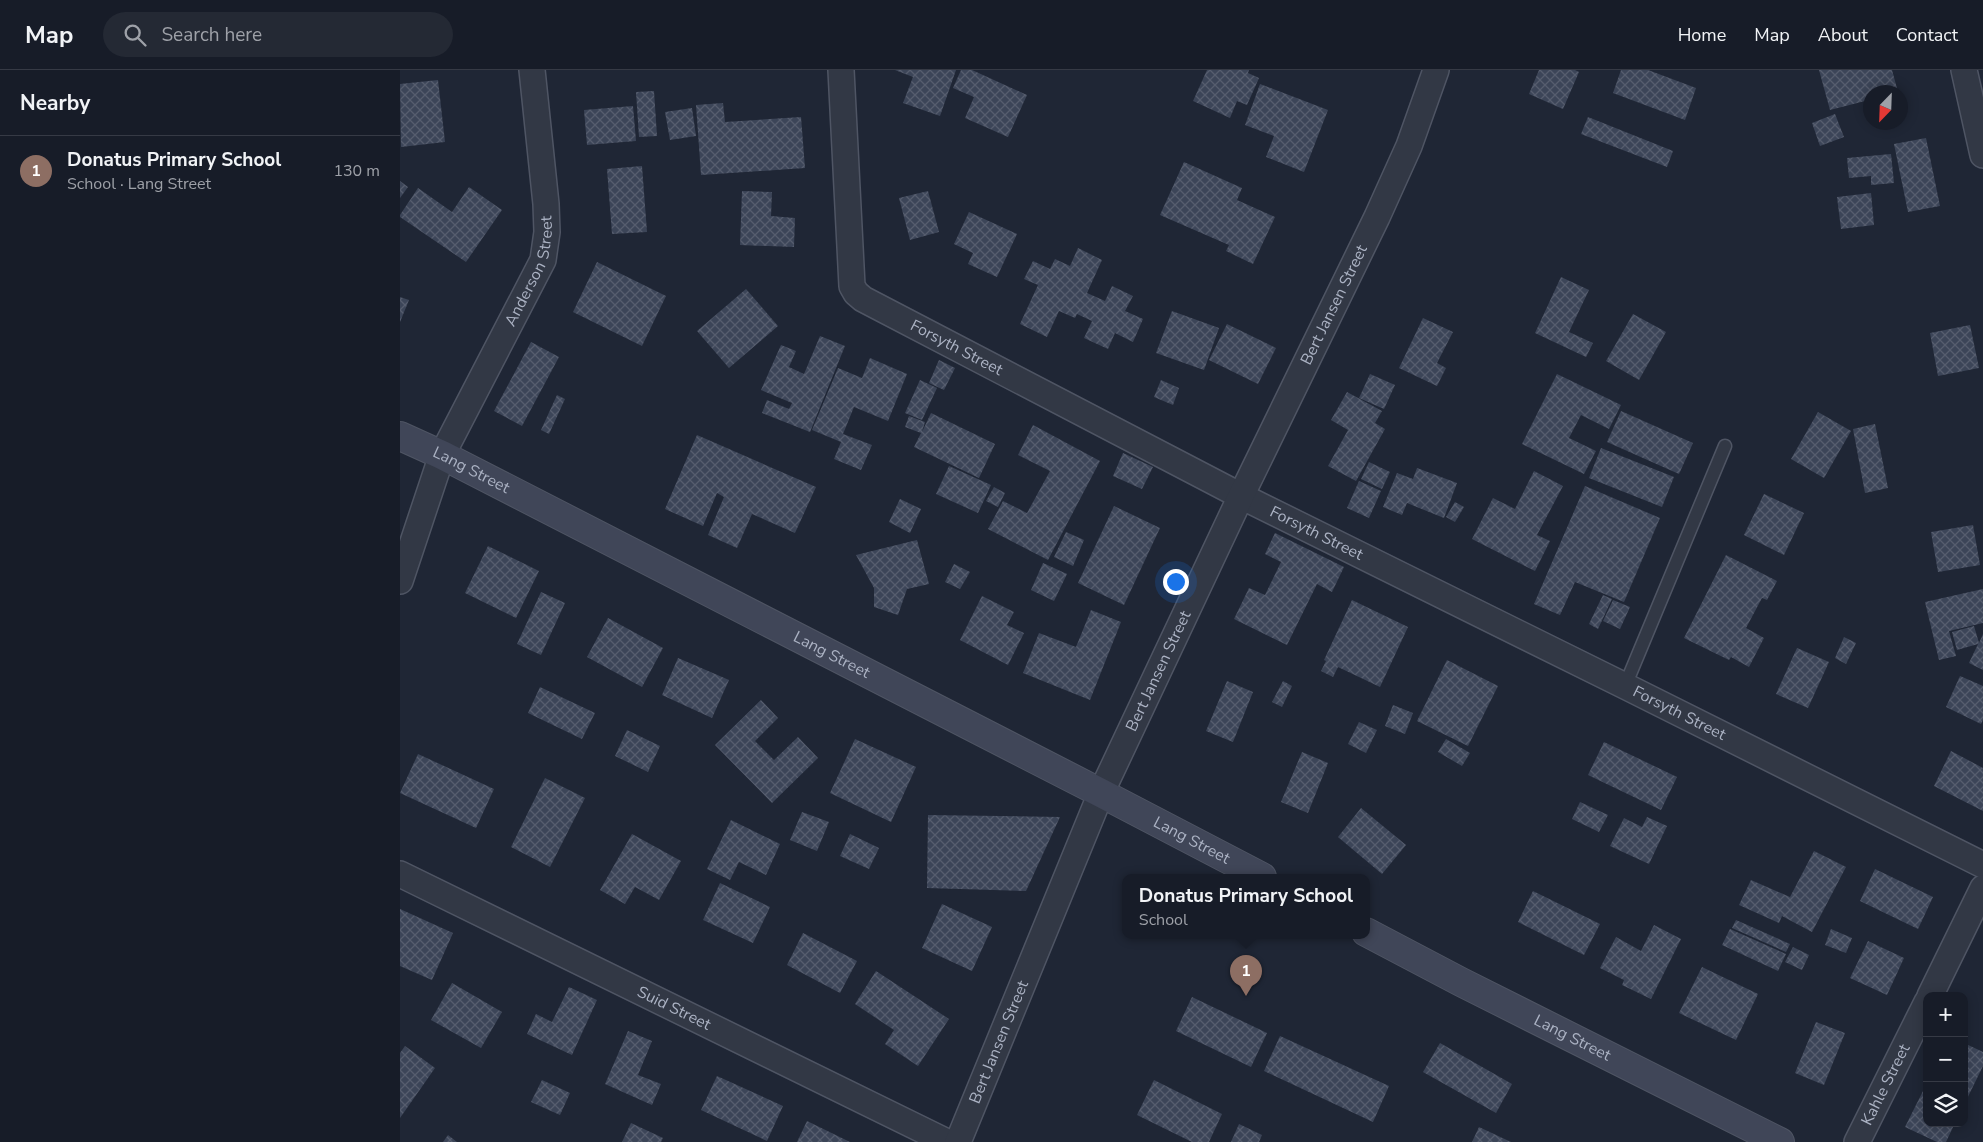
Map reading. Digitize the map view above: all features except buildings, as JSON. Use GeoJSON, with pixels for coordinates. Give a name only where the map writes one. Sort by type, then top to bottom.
{"type":"FeatureCollection","features":[{"type":"Feature","properties":{"kind":"street","name":"Anderson Street"},"geometry":{"type":"LineString","coordinates":[[400,581],[442,455],[543,260],[548,232],[532,70]]}},
{"type":"Feature","properties":{"kind":"street","name":"Forsyth Street"},"geometry":{"type":"LineString","coordinates":[[841,70],[852,286],[856,294],[863,299],[1241,496],[1983,865]]}},
{"type":"Feature","properties":{"kind":"street","name":"Bert Jansen Street"},"geometry":{"type":"LineString","coordinates":[[958,1142],[1101,793],[1241,496],[1377,217],[1409,146],[1436,70]]}},
{"type":"Feature","properties":{"kind":"street"},"geometry":{"type":"LineString","coordinates":[[1964,70],[1983,154]]}},
{"type":"Feature","properties":{"kind":"street","name":"Lang Street"},"geometry":{"type":"LineString","coordinates":[[400,436],[442,455],[1256,874]]}},
{"type":"Feature","properties":{"kind":"street","name":"Suid Street"},"geometry":{"type":"LineString","coordinates":[[400,874],[947,1142]]}},
{"type":"Feature","properties":{"kind":"street"},"geometry":{"type":"LineString","coordinates":[[1932,992],[1983,888]]}},
{"type":"Feature","properties":{"kind":"street","name":"Lang Street"},"geometry":{"type":"LineString","coordinates":[[1370,934],[1461,982],[1780,1142]]}},
{"type":"Feature","properties":{"kind":"street","name":"Kahle Street"},"geometry":{"type":"LineString","coordinates":[[1857,1142],[1923,1010]]}},
{"type":"Feature","properties":{"kind":"lane"},"geometry":{"type":"LineString","coordinates":[[1625,686],[1725,446]]}},
{"type":"Feature","properties":{"kind":"place","name":"Donatus Primary School"},"geometry":{"type":"Point","coordinates":[1246,996]}}]}
